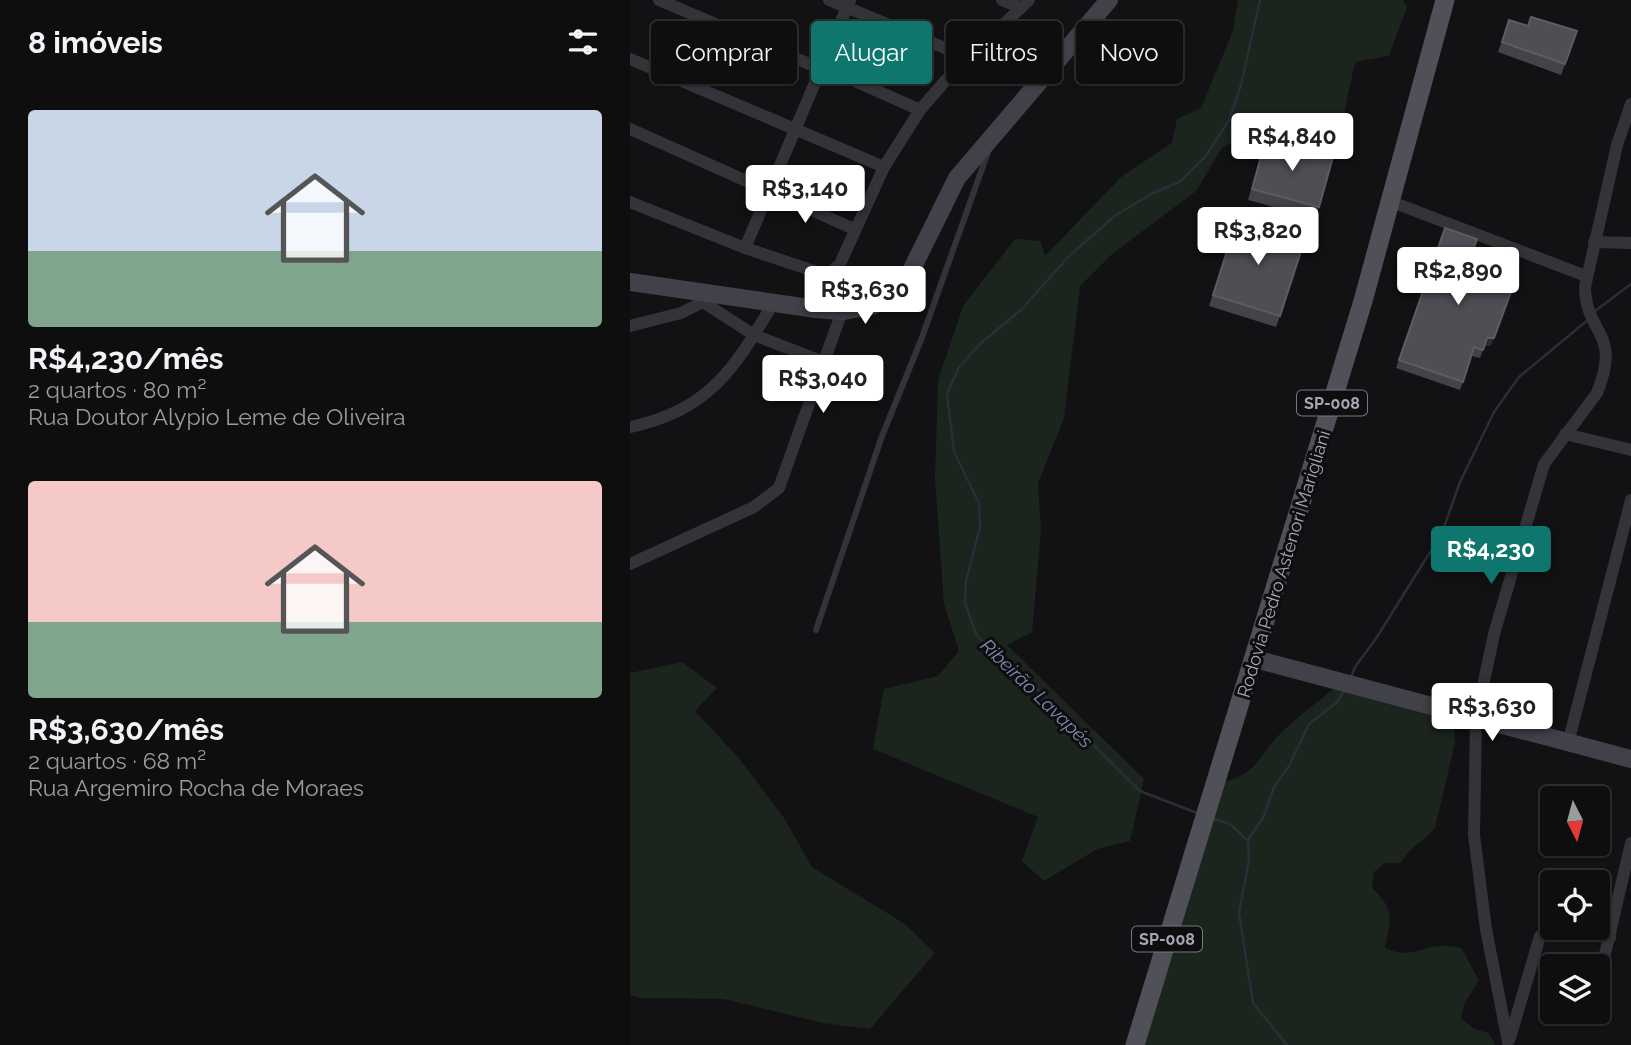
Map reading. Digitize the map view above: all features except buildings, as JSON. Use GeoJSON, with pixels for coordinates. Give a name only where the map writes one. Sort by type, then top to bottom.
{"type":"FeatureCollection","features":[{"type":"Feature","properties":{"kind":"main road","name":"Rodovia Pedro Astenori Marigliani"},"geometry":{"type":"LineString","coordinates":[[1135,1045],[1255,659],[1392,202],[1445,0]]}},
{"type":"Feature","properties":{"kind":"street"},"geometry":{"type":"LineString","coordinates":[[659,0],[811,65]]}},
{"type":"Feature","properties":{"kind":"street"},"geometry":{"type":"LineString","coordinates":[[829,0],[848,4],[946,48]]}},
{"type":"Feature","properties":{"kind":"street"},"geometry":{"type":"LineString","coordinates":[[1002,0],[1025,4]]}},
{"type":"Feature","properties":{"kind":"street"},"geometry":{"type":"LineString","coordinates":[[630,282],[710,299],[774,302],[842,311],[886,300],[902,286],[957,178],[1109,0]]}},
{"type":"Feature","properties":{"kind":"street"},"geometry":{"type":"LineString","coordinates":[[841,21],[848,4]]}},
{"type":"Feature","properties":{"kind":"street"},"geometry":{"type":"LineString","coordinates":[[1007,21],[1025,4]]}},
{"type":"Feature","properties":{"kind":"street"},"geometry":{"type":"LineString","coordinates":[[630,59],[884,167]]}},
{"type":"Feature","properties":{"kind":"street"},"geometry":{"type":"LineString","coordinates":[[630,202],[745,248],[817,272],[830,273],[840,264],[884,167],[920,110],[946,82]]}},
{"type":"Feature","properties":{"kind":"street"},"geometry":{"type":"LineString","coordinates":[[745,248],[814,84]]}},
{"type":"Feature","properties":{"kind":"street"},"geometry":{"type":"LineString","coordinates":[[862,84],[920,110]]}},
{"type":"Feature","properties":{"kind":"street"},"geometry":{"type":"LineString","coordinates":[[1509,1043],[1486,929],[1474,835],[1476,719],[1494,635],[1544,464],[1597,393],[1602,380],[1607,350],[1588,310],[1586,276],[1617,145],[1631,104]]}},
{"type":"Feature","properties":{"kind":"street"},"geometry":{"type":"LineString","coordinates":[[630,128],[854,229]]}},
{"type":"Feature","properties":{"kind":"street"},"geometry":{"type":"LineString","coordinates":[[1617,145],[1631,149]]}},
{"type":"Feature","properties":{"kind":"street"},"geometry":{"type":"LineString","coordinates":[[1392,202],[1586,276]]}},
{"type":"Feature","properties":{"kind":"street"},"geometry":{"type":"LineString","coordinates":[[1594,242],[1631,243]]}},
{"type":"Feature","properties":{"kind":"street"},"geometry":{"type":"LineString","coordinates":[[710,299],[754,335],[824,362]]}},
{"type":"Feature","properties":{"kind":"street"},"geometry":{"type":"LineString","coordinates":[[630,326],[681,313],[710,299]]}},
{"type":"Feature","properties":{"kind":"street"},"geometry":{"type":"LineString","coordinates":[[630,426],[666,417],[713,390],[743,356],[774,302]]}},
{"type":"Feature","properties":{"kind":"street"},"geometry":{"type":"LineString","coordinates":[[630,565],[770,498],[784,481],[842,311]]}},
{"type":"Feature","properties":{"kind":"street"},"geometry":{"type":"LineString","coordinates":[[1565,434],[1631,450]]}},
{"type":"Feature","properties":{"kind":"street"},"geometry":{"type":"LineString","coordinates":[[1568,743],[1631,500]]}},
{"type":"Feature","properties":{"kind":"street"},"geometry":{"type":"LineString","coordinates":[[1255,659],[1631,759]]}},
{"type":"Feature","properties":{"kind":"street"},"geometry":{"type":"LineString","coordinates":[[1610,938],[1631,843]]}},
{"type":"Feature","properties":{"kind":"street"},"geometry":{"type":"LineString","coordinates":[[1509,1043],[1540,936]]}},
{"type":"Feature","properties":{"kind":"street"},"geometry":{"type":"LineString","coordinates":[[1605,954],[1609,940]]}},
{"type":"Feature","properties":{"kind":"lane"},"geometry":{"type":"LineString","coordinates":[[816,631],[882,436],[910,370],[968,200],[996,132]]}},
{"type":"Feature","properties":{"kind":"shaded area"},"geometry":{"type":"Polygon","coordinates":[[[1238,0],[1403,0],[1407,7],[1389,56],[1355,62],[1336,153],[1252,132],[1222,148],[1196,191],[1111,255],[1080,286],[1064,418],[1038,483],[1041,530],[1032,632],[1007,645],[1144,779],[1130,841],[1097,849],[1044,881],[1022,861],[1038,817],[873,749],[884,689],[938,676],[959,651],[944,604],[935,479],[938,380],[963,306],[1015,239],[1040,241],[1045,256],[1121,177],[1172,143],[1177,119],[1201,108],[1233,31],[1238,0]]]}},
{"type":"Feature","properties":{"kind":"shaded area"},"geometry":{"type":"Polygon","coordinates":[[[682,662],[717,688],[695,711],[738,757],[784,818],[812,867],[905,924],[935,953],[870,1029],[823,1023],[724,999],[640,998],[630,995],[630,673],[682,662]]]}},
{"type":"Feature","properties":{"kind":"shaded area"},"geometry":{"type":"Polygon","coordinates":[[[1336,687],[1444,717],[1454,725],[1455,743],[1435,828],[1401,863],[1385,863],[1374,872],[1372,888],[1388,909],[1385,948],[1406,953],[1440,946],[1462,949],[1479,981],[1465,1002],[1461,1018],[1474,1029],[1489,1033],[1495,1045],[1142,1045],[1173,955],[1224,782],[1250,769],[1283,731],[1336,687]]]}},
{"type":"Feature","properties":{"kind":"waterway","name":"Ribeirão Lavapés"},"geometry":{"type":"LineString","coordinates":[[1197,813],[1140,791],[1031,683],[994,655],[976,634],[965,603],[966,581],[980,527],[979,503],[954,452],[947,394],[959,367],[981,343],[1022,309],[1070,255],[1116,215],[1151,194],[1181,181],[1205,157],[1229,120],[1241,85],[1260,0]]}},
{"type":"Feature","properties":{"kind":"waterway"},"geometry":{"type":"LineString","coordinates":[[1595,311],[1631,284]]}},
{"type":"Feature","properties":{"kind":"waterway"},"geometry":{"type":"LineString","coordinates":[[1351,677],[1442,533],[1460,482],[1494,412],[1519,377],[1589,319]]}},
{"type":"Feature","properties":{"kind":"waterway"},"geometry":{"type":"LineString","coordinates":[[1248,840],[1264,816],[1274,787],[1289,766],[1309,724],[1337,702],[1345,689]]}},
{"type":"Feature","properties":{"kind":"waterway","name":"Ribeirão Lavapés"},"geometry":{"type":"LineString","coordinates":[[1214,819],[1230,824],[1248,841],[1249,860],[1239,913],[1253,1003],[1287,1045]]}}]}
